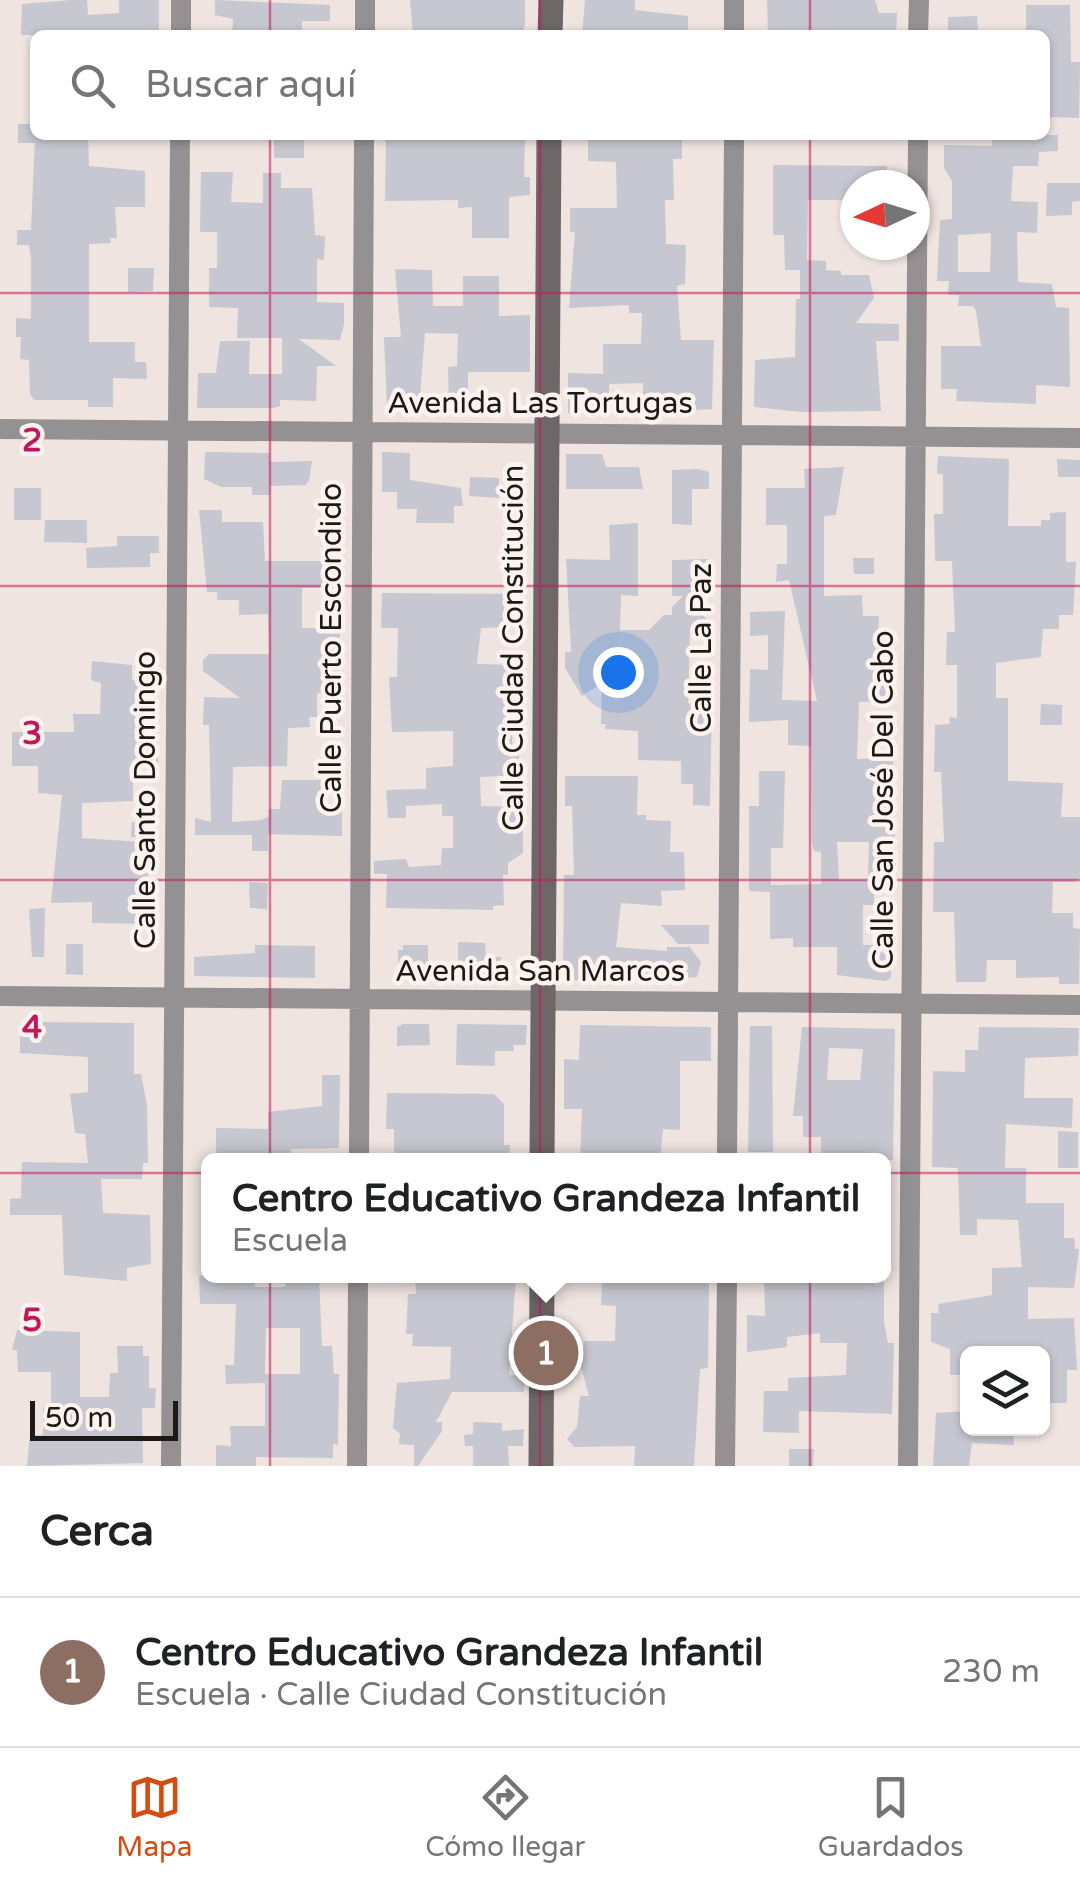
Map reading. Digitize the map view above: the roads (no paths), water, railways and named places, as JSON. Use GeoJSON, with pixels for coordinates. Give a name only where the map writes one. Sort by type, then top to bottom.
{"type":"FeatureCollection","features":[{"type":"Feature","properties":{"kind":"street"},"geometry":{"type":"LineString","coordinates":[[181,0],[181,30]]}},
{"type":"Feature","properties":{"kind":"street"},"geometry":{"type":"LineString","coordinates":[[365,0],[365,30]]}},
{"type":"Feature","properties":{"kind":"street"},"geometry":{"type":"LineString","coordinates":[[550,30],[551,0]]}},
{"type":"Feature","properties":{"kind":"street"},"geometry":{"type":"LineString","coordinates":[[734,0],[734,30]]}},
{"type":"Feature","properties":{"kind":"street"},"geometry":{"type":"LineString","coordinates":[[918,30],[919,0]]}},
{"type":"Feature","properties":{"kind":"street","name":"Calle Santo Domingo"},"geometry":{"type":"LineString","coordinates":[[171,1466],[180,140]]}},
{"type":"Feature","properties":{"kind":"street","name":"Calle Puerto Escondido"},"geometry":{"type":"LineString","coordinates":[[359,1153],[364,140]]}},
{"type":"Feature","properties":{"kind":"street","name":"Calle Ciudad Constitución"},"geometry":{"type":"LineString","coordinates":[[542,1153],[549,140]]}},
{"type":"Feature","properties":{"kind":"street","name":"Calle La Paz"},"geometry":{"type":"LineString","coordinates":[[727,1153],[734,140]]}},
{"type":"Feature","properties":{"kind":"street","name":"Calle San José Del Cabo"},"geometry":{"type":"LineString","coordinates":[[908,1466],[918,140]]}},
{"type":"Feature","properties":{"kind":"street","name":"Avenida Las Tortugas"},"geometry":{"type":"LineString","coordinates":[[0,429],[1080,438]]}},
{"type":"Feature","properties":{"kind":"street","name":"Avenida San Marcos"},"geometry":{"type":"LineString","coordinates":[[0,996],[1080,1005]]}},
{"type":"Feature","properties":{"kind":"street"},"geometry":{"type":"LineString","coordinates":[[357,1466],[358,1283]]}},
{"type":"Feature","properties":{"kind":"street"},"geometry":{"type":"LineString","coordinates":[[541,1466],[542,1283]]}},
{"type":"Feature","properties":{"kind":"street"},"geometry":{"type":"LineString","coordinates":[[726,1466],[727,1283]]}},
{"type":"Feature","properties":{"kind":"place","name":"Centro Educativo Grandeza Infantil"},"geometry":{"type":"Point","coordinates":[546,1353]}}]}
